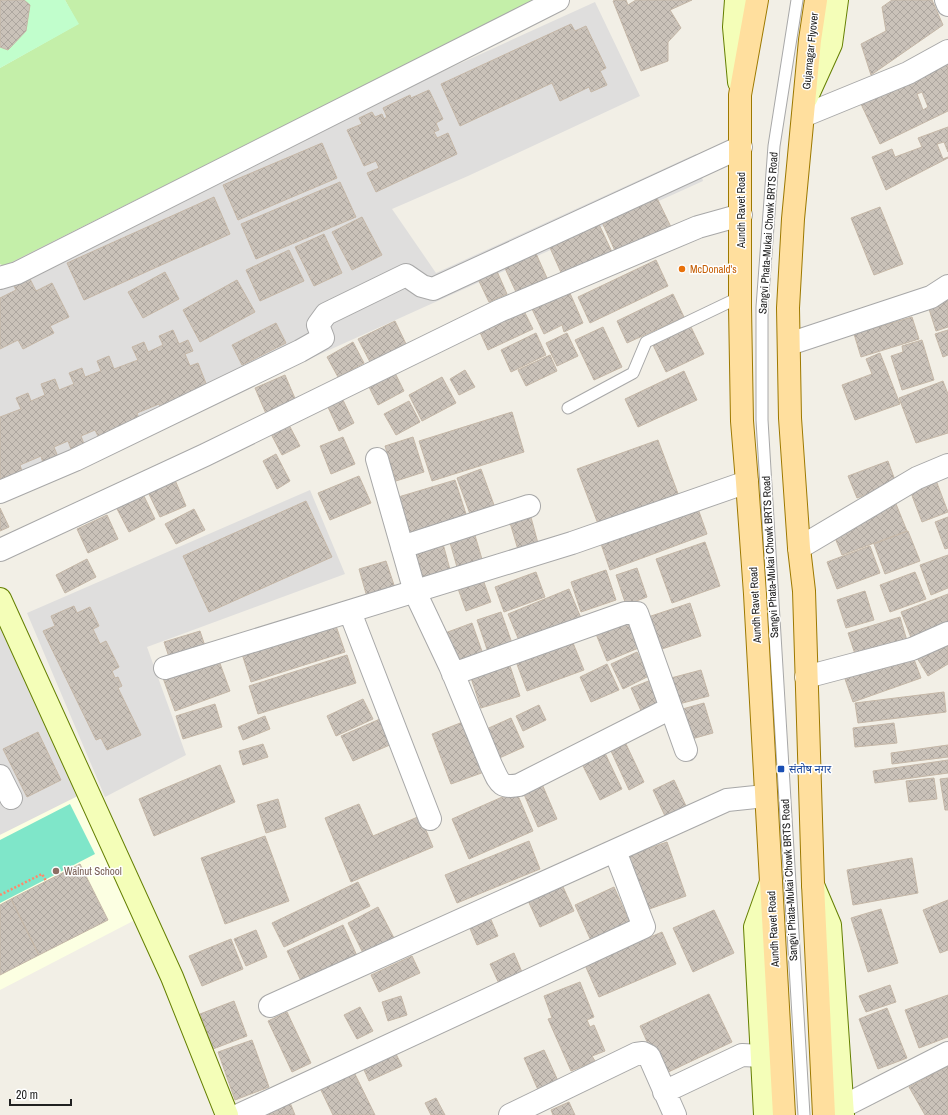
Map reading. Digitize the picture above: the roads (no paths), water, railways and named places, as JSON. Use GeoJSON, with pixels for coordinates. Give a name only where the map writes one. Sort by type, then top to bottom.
{"type":"FeatureCollection","features":[{"type":"Feature","properties":{"kind":"main road"},"geometry":{"type":"LineString","coordinates":[[740,95],[757,0]]}},
{"type":"Feature","properties":{"kind":"main road","name":"Gujarnagar Flyover"},"geometry":{"type":"LineString","coordinates":[[804,109],[800,39],[816,0]]}},
{"type":"Feature","properties":{"kind":"main road","name":"Aundh Ravet Road"},"geometry":{"type":"LineString","coordinates":[[740,95],[740,297],[742,420],[747,482],[784,1115]]}},
{"type":"Feature","properties":{"kind":"main road"},"geometry":{"type":"LineString","coordinates":[[804,109],[793,219],[788,308],[790,418],[799,548],[804,591],[813,884],[836,1112]]}},
{"type":"Feature","properties":{"kind":"street"},"geometry":{"type":"LineString","coordinates":[[0,278],[17,273],[558,0]]}},
{"type":"Feature","properties":{"kind":"street"},"geometry":{"type":"LineString","coordinates":[[736,0],[734,26],[740,95]]}},
{"type":"Feature","properties":{"kind":"street"},"geometry":{"type":"LineString","coordinates":[[804,109],[831,44],[838,0]]}},
{"type":"Feature","properties":{"kind":"street"},"geometry":{"type":"LineString","coordinates":[[946,0],[948,5]]}},
{"type":"Feature","properties":{"kind":"street"},"geometry":{"type":"LineString","coordinates":[[804,109],[908,73],[948,51]]}},
{"type":"Feature","properties":{"kind":"street"},"geometry":{"type":"LineString","coordinates":[[0,492],[75,460],[266,366],[300,351],[323,338],[318,325],[326,314],[388,283],[406,275],[422,286],[433,289],[741,148]]}},
{"type":"Feature","properties":{"kind":"street"},"geometry":{"type":"LineString","coordinates":[[0,550],[205,455],[499,312],[698,227],[741,215]]}},
{"type":"Feature","properties":{"kind":"street"},"geometry":{"type":"LineString","coordinates":[[789,344],[931,297],[948,286]]}},
{"type":"Feature","properties":{"kind":"street"},"geometry":{"type":"LineString","coordinates":[[377,459],[415,592],[453,674],[498,781],[504,786],[511,787],[519,785],[671,708]]}},
{"type":"Feature","properties":{"kind":"street"},"geometry":{"type":"LineString","coordinates":[[799,548],[916,478],[948,465]]}},
{"type":"Feature","properties":{"kind":"street"},"geometry":{"type":"LineString","coordinates":[[165,668],[572,544],[747,482]]}},
{"type":"Feature","properties":{"kind":"street"},"geometry":{"type":"LineString","coordinates":[[402,547],[529,506]]}},
{"type":"Feature","properties":{"kind":"street"},"geometry":{"type":"LineString","coordinates":[[0,599],[172,977],[227,1115]]}},
{"type":"Feature","properties":{"kind":"street"},"geometry":{"type":"LineString","coordinates":[[350,612],[430,819]]}},
{"type":"Feature","properties":{"kind":"street"},"geometry":{"type":"LineString","coordinates":[[453,674],[624,613],[637,613],[686,750]]}},
{"type":"Feature","properties":{"kind":"street"},"geometry":{"type":"LineString","coordinates":[[806,678],[912,649],[948,632]]}},
{"type":"Feature","properties":{"kind":"street"},"geometry":{"type":"LineString","coordinates":[[0,776],[11,798]]}},
{"type":"Feature","properties":{"kind":"street"},"geometry":{"type":"LineString","coordinates":[[270,1006],[727,800],[765,796]]}},
{"type":"Feature","properties":{"kind":"street"},"geometry":{"type":"LineString","coordinates":[[239,1115],[644,927],[615,851]]}},
{"type":"Feature","properties":{"kind":"street"},"geometry":{"type":"LineString","coordinates":[[765,1115],[755,927],[771,882]]}},
{"type":"Feature","properties":{"kind":"street"},"geometry":{"type":"LineString","coordinates":[[510,1115],[636,1054],[643,1053],[649,1056],[675,1115]]}},
{"type":"Feature","properties":{"kind":"street"},"geometry":{"type":"LineString","coordinates":[[836,1112],[948,1053]]}},
{"type":"Feature","properties":{"kind":"street"},"geometry":{"type":"LineString","coordinates":[[664,1092],[742,1055],[762,1056]]}},
{"type":"Feature","properties":{"kind":"lane","name":"Sangvi Phata-Mukai Chowk BRTS Road"},"geometry":{"type":"LineString","coordinates":[[798,0],[800,39],[774,146],[762,307],[762,420],[804,1115]]}},
{"type":"Feature","properties":{"kind":"lane"},"geometry":{"type":"LineString","coordinates":[[568,408],[634,373],[646,342],[740,297]]}},
{"type":"Feature","properties":{"kind":"place","name":"McDonald's"},"geometry":{"type":"Point","coordinates":[682,269]}},
{"type":"Feature","properties":{"kind":"place","name":"संतोष नगर"},"geometry":{"type":"Point","coordinates":[781,769]}},
{"type":"Feature","properties":{"kind":"place","name":"Walnut School"},"geometry":{"type":"Point","coordinates":[56,871]}}]}
